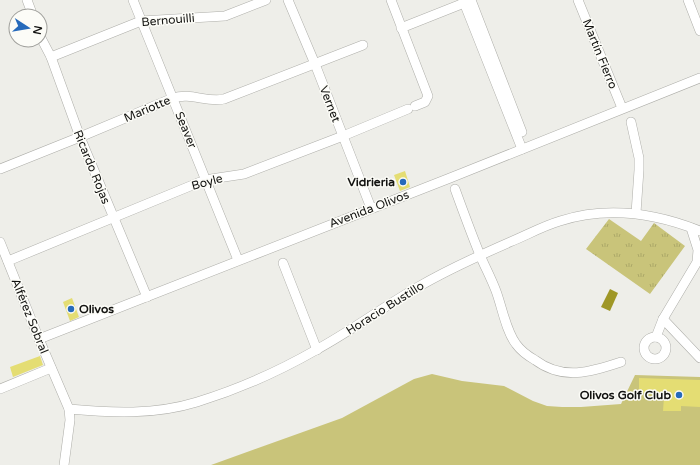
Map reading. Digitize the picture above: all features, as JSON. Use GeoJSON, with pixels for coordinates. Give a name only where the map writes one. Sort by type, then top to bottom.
{"type":"FeatureCollection","features":[{"type":"Feature","properties":{"kind":"street","name":"Seaver"},"geometry":{"type":"LineString","coordinates":[[133,0],[238,260]]}},
{"type":"Feature","properties":{"kind":"street","name":"Bernouilli"},"geometry":{"type":"LineString","coordinates":[[51,57],[141,21],[224,16],[266,0]]}},
{"type":"Feature","properties":{"kind":"street","name":"Vernet"},"geometry":{"type":"LineString","coordinates":[[288,0],[315,64],[370,208]]}},
{"type":"Feature","properties":{"kind":"street"},"geometry":{"type":"LineString","coordinates":[[390,0],[402,28],[467,1],[525,148]]}},
{"type":"Feature","properties":{"kind":"street","name":"Martín Fierro"},"geometry":{"type":"LineString","coordinates":[[578,0],[622,108]]}},
{"type":"Feature","properties":{"kind":"street"},"geometry":{"type":"LineString","coordinates":[[688,0],[700,31]]}},
{"type":"Feature","properties":{"kind":"street","name":"Boyle"},"geometry":{"type":"LineString","coordinates":[[8,261],[206,181],[244,174],[343,136],[425,102],[428,96],[402,28]]}},
{"type":"Feature","properties":{"kind":"street","name":"Mariotte"},"geometry":{"type":"LineString","coordinates":[[0,169],[173,98],[184,95],[216,101],[224,99],[363,45]]}},
{"type":"Feature","properties":{"kind":"street","name":"Ricardo Rojas"},"geometry":{"type":"LineString","coordinates":[[46,48],[51,57],[80,137],[146,297]]}},
{"type":"Feature","properties":{"kind":"street","name":"Avenida Olivos"},"geometry":{"type":"LineString","coordinates":[[39,339],[700,78]]}},
{"type":"Feature","properties":{"kind":"street"},"geometry":{"type":"LineString","coordinates":[[631,122],[639,158],[636,213]]}},
{"type":"Feature","properties":{"kind":"street"},"geometry":{"type":"LineString","coordinates":[[455,189],[516,344],[525,353],[544,366],[554,371],[565,373],[588,372],[621,362]]}},
{"type":"Feature","properties":{"kind":"street","name":"Horacio Bustillo"},"geometry":{"type":"LineString","coordinates":[[69,408],[122,412],[152,411],[197,402],[257,378],[317,350],[418,287],[480,255],[560,221],[594,214],[614,212],[636,213],[665,219],[700,231]]}},
{"type":"Feature","properties":{"kind":"street"},"geometry":{"type":"LineString","coordinates":[[656,337],[663,319],[699,262],[698,250],[691,228]]}},
{"type":"Feature","properties":{"kind":"street","name":"Alférez Sobral"},"geometry":{"type":"LineString","coordinates":[[0,242],[51,368],[69,408]]}},
{"type":"Feature","properties":{"kind":"street"},"geometry":{"type":"LineString","coordinates":[[283,263],[317,350]]}},
{"type":"Feature","properties":{"kind":"street"},"geometry":{"type":"LineString","coordinates":[[663,319],[700,358]]}},
{"type":"Feature","properties":{"kind":"street"},"geometry":{"type":"LineString","coordinates":[[0,389],[51,368]]}},
{"type":"Feature","properties":{"kind":"street"},"geometry":{"type":"LineString","coordinates":[[64,465],[70,420],[69,408]]}},
{"type":"Feature","properties":{"kind":"green space"},"geometry":{"type":"Polygon","coordinates":[[[609,219],[641,241],[654,223],[685,246],[650,294],[586,249],[609,219]]]}},
{"type":"Feature","properties":{"kind":"green space","name":"Olivos Golf Club"},"geometry":{"type":"Polygon","coordinates":[[[432,374],[462,381],[504,386],[533,401],[547,406],[562,407],[621,404],[635,375],[700,377],[700,465],[211,465],[342,418],[414,379],[432,374]]]}},
{"type":"Feature","properties":{"kind":"shaded area"},"geometry":{"type":"Polygon","coordinates":[[[610,289],[618,293],[610,311],[601,307],[610,289]]]}},
{"type":"Feature","properties":{"kind":"building","name":"Vidrieria"},"geometry":{"type":"Polygon","coordinates":[[[405,171],[410,187],[400,191],[394,175],[405,171]]]}},
{"type":"Feature","properties":{"kind":"building","name":"Olivos"},"geometry":{"type":"Polygon","coordinates":[[[72,298],[79,317],[70,321],[63,302],[72,298]]]}},
{"type":"Feature","properties":{"kind":"building"},"geometry":{"type":"Polygon","coordinates":[[[40,356],[43,365],[13,377],[10,367],[40,356]]]}},
{"type":"Feature","properties":{"kind":"building","name":"Olivos Golf Club"},"geometry":{"type":"Polygon","coordinates":[[[639,378],[700,380],[700,407],[681,406],[681,411],[663,411],[664,397],[658,397],[658,393],[639,393],[639,378]]]}},
{"type":"Feature","properties":{"kind":"place","name":"Vidrieria"},"geometry":{"type":"Point","coordinates":[403,182]}},
{"type":"Feature","properties":{"kind":"place","name":"Olivos"},"geometry":{"type":"Point","coordinates":[71,309]}},
{"type":"Feature","properties":{"kind":"place","name":"Olivos Golf Club"},"geometry":{"type":"Point","coordinates":[679,395]}}]}
